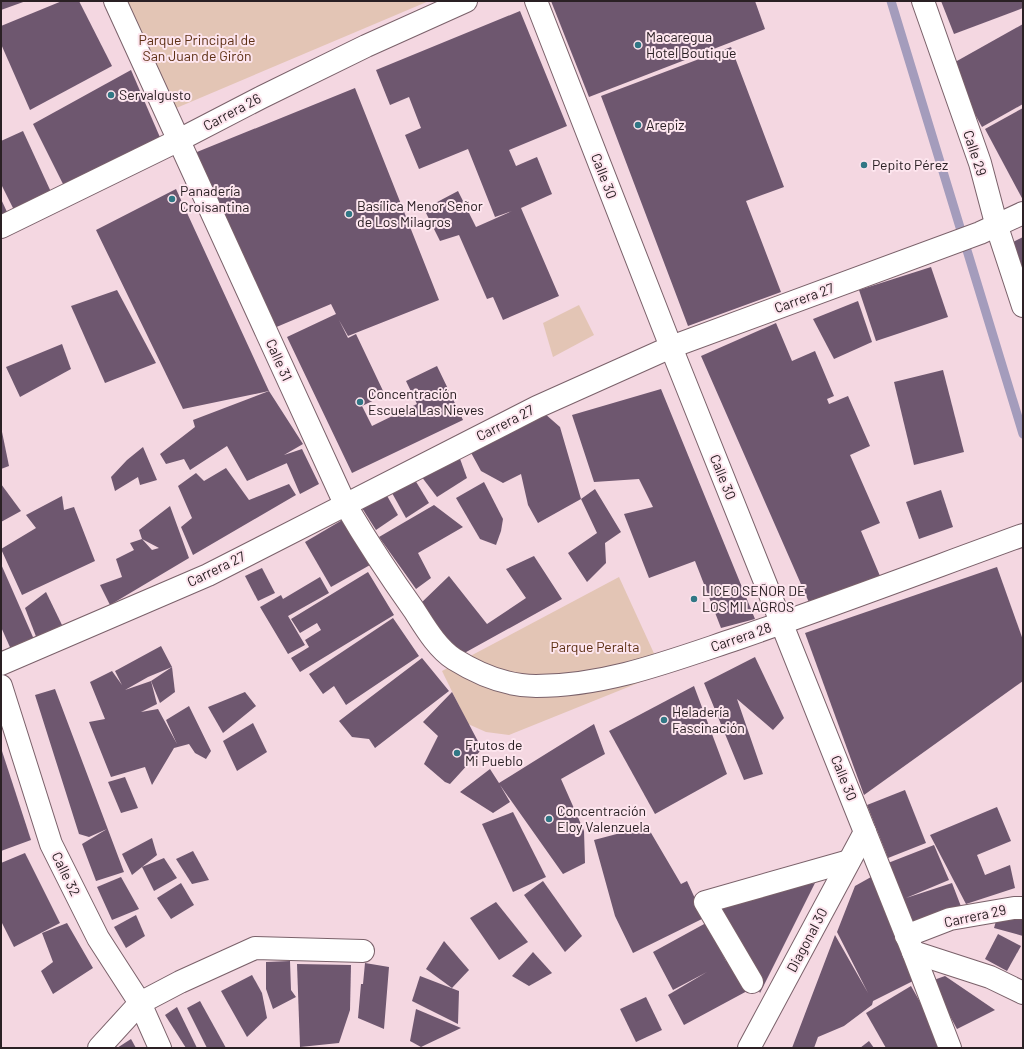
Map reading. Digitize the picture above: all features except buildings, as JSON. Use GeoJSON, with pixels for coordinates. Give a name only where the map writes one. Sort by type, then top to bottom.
{"type":"FeatureCollection","features":[{"type":"Feature","properties":{"kind":"street","name":"Calle 31"},"geometry":{"type":"LineString","coordinates":[[115,1],[344,504],[375,554],[440,646],[452,657],[475,671],[496,679]]}},
{"type":"Feature","properties":{"kind":"street","name":"Carrera 26"},"geometry":{"type":"LineString","coordinates":[[1,227],[366,46],[466,1]]}},
{"type":"Feature","properties":{"kind":"street","name":"Calle 30"},"geometry":{"type":"LineString","coordinates":[[536,1],[671,347],[910,944],[950,1048]]}},
{"type":"Feature","properties":{"kind":"street","name":"Calle 29"},"geometry":{"type":"LineString","coordinates":[[923,1],[980,164],[989,230],[1023,306]]}},
{"type":"Feature","properties":{"kind":"street","name":"Carrera 27"},"geometry":{"type":"LineString","coordinates":[[1,664],[208,575],[344,504],[537,407],[671,347],[989,230],[1023,213]]}},
{"type":"Feature","properties":{"kind":"street","name":"Carrera 28"},"geometry":{"type":"LineString","coordinates":[[496,679],[516,684],[535,686],[583,683],[638,672],[782,624],[1023,535]]}},
{"type":"Feature","properties":{"kind":"street","name":"Calle 32"},"geometry":{"type":"LineString","coordinates":[[1,686],[51,844],[98,938],[140,1003],[160,1048]]}},
{"type":"Feature","properties":{"kind":"street","name":"Diagonal 30"},"geometry":{"type":"LineString","coordinates":[[749,1048],[865,832]]}},
{"type":"Feature","properties":{"kind":"street"},"geometry":{"type":"LineString","coordinates":[[752,982],[705,902],[850,861]]}},
{"type":"Feature","properties":{"kind":"street","name":"Carrera 29"},"geometry":{"type":"LineString","coordinates":[[910,944],[950,919],[1014,908],[1023,908]]}},
{"type":"Feature","properties":{"kind":"street"},"geometry":{"type":"LineString","coordinates":[[910,944],[990,977],[1023,993]]}},
{"type":"Feature","properties":{"kind":"street"},"geometry":{"type":"LineString","coordinates":[[99,1048],[140,1003],[180,982],[255,948],[363,951]]}},
{"type":"Feature","properties":{"kind":"green space","name":"Parque Principal de San Juan de Girón"},"geometry":{"type":"Polygon","coordinates":[[[123,1],[429,1],[174,109],[123,1]]]}},
{"type":"Feature","properties":{"kind":"green space"},"geometry":{"type":"Polygon","coordinates":[[[579,305],[594,335],[553,357],[543,323],[579,305]]]}},
{"type":"Feature","properties":{"kind":"green space","name":"Parque Peralta"},"geometry":{"type":"Polygon","coordinates":[[[619,577],[663,673],[509,735],[486,732],[468,724],[442,671],[619,577]]]}},
{"type":"Feature","properties":{"kind":"waterway"},"geometry":{"type":"LineString","coordinates":[[891,1],[1023,434]]}},
{"type":"Feature","properties":{"kind":"place","name":"Macaregua Hotel Boutique"},"geometry":{"type":"Point","coordinates":[638,45]}},
{"type":"Feature","properties":{"kind":"place","name":"Servalgusto"},"geometry":{"type":"Point","coordinates":[111,95]}},
{"type":"Feature","properties":{"kind":"place","name":"Arepiz"},"geometry":{"type":"Point","coordinates":[638,125]}},
{"type":"Feature","properties":{"kind":"place","name":"Pepito Pérez"},"geometry":{"type":"Point","coordinates":[864,165]}},
{"type":"Feature","properties":{"kind":"place","name":"Panadería Croisantina"},"geometry":{"type":"Point","coordinates":[172,199]}},
{"type":"Feature","properties":{"kind":"place","name":"Basílica Menor Señor de Los Milagros"},"geometry":{"type":"Point","coordinates":[349,214]}},
{"type":"Feature","properties":{"kind":"place","name":"Concentración Escuela Las Nieves"},"geometry":{"type":"Point","coordinates":[360,402]}},
{"type":"Feature","properties":{"kind":"place","name":"LICEO SEÑOR DE LOS MILAGROS"},"geometry":{"type":"Point","coordinates":[694,599]}},
{"type":"Feature","properties":{"kind":"place","name":"Heladería Fascinación"},"geometry":{"type":"Point","coordinates":[664,720]}},
{"type":"Feature","properties":{"kind":"place","name":"Frutos de Mi Pueblo"},"geometry":{"type":"Point","coordinates":[457,753]}},
{"type":"Feature","properties":{"kind":"place","name":"Concentración Eloy Valenzuela"},"geometry":{"type":"Point","coordinates":[549,819]}}]}
